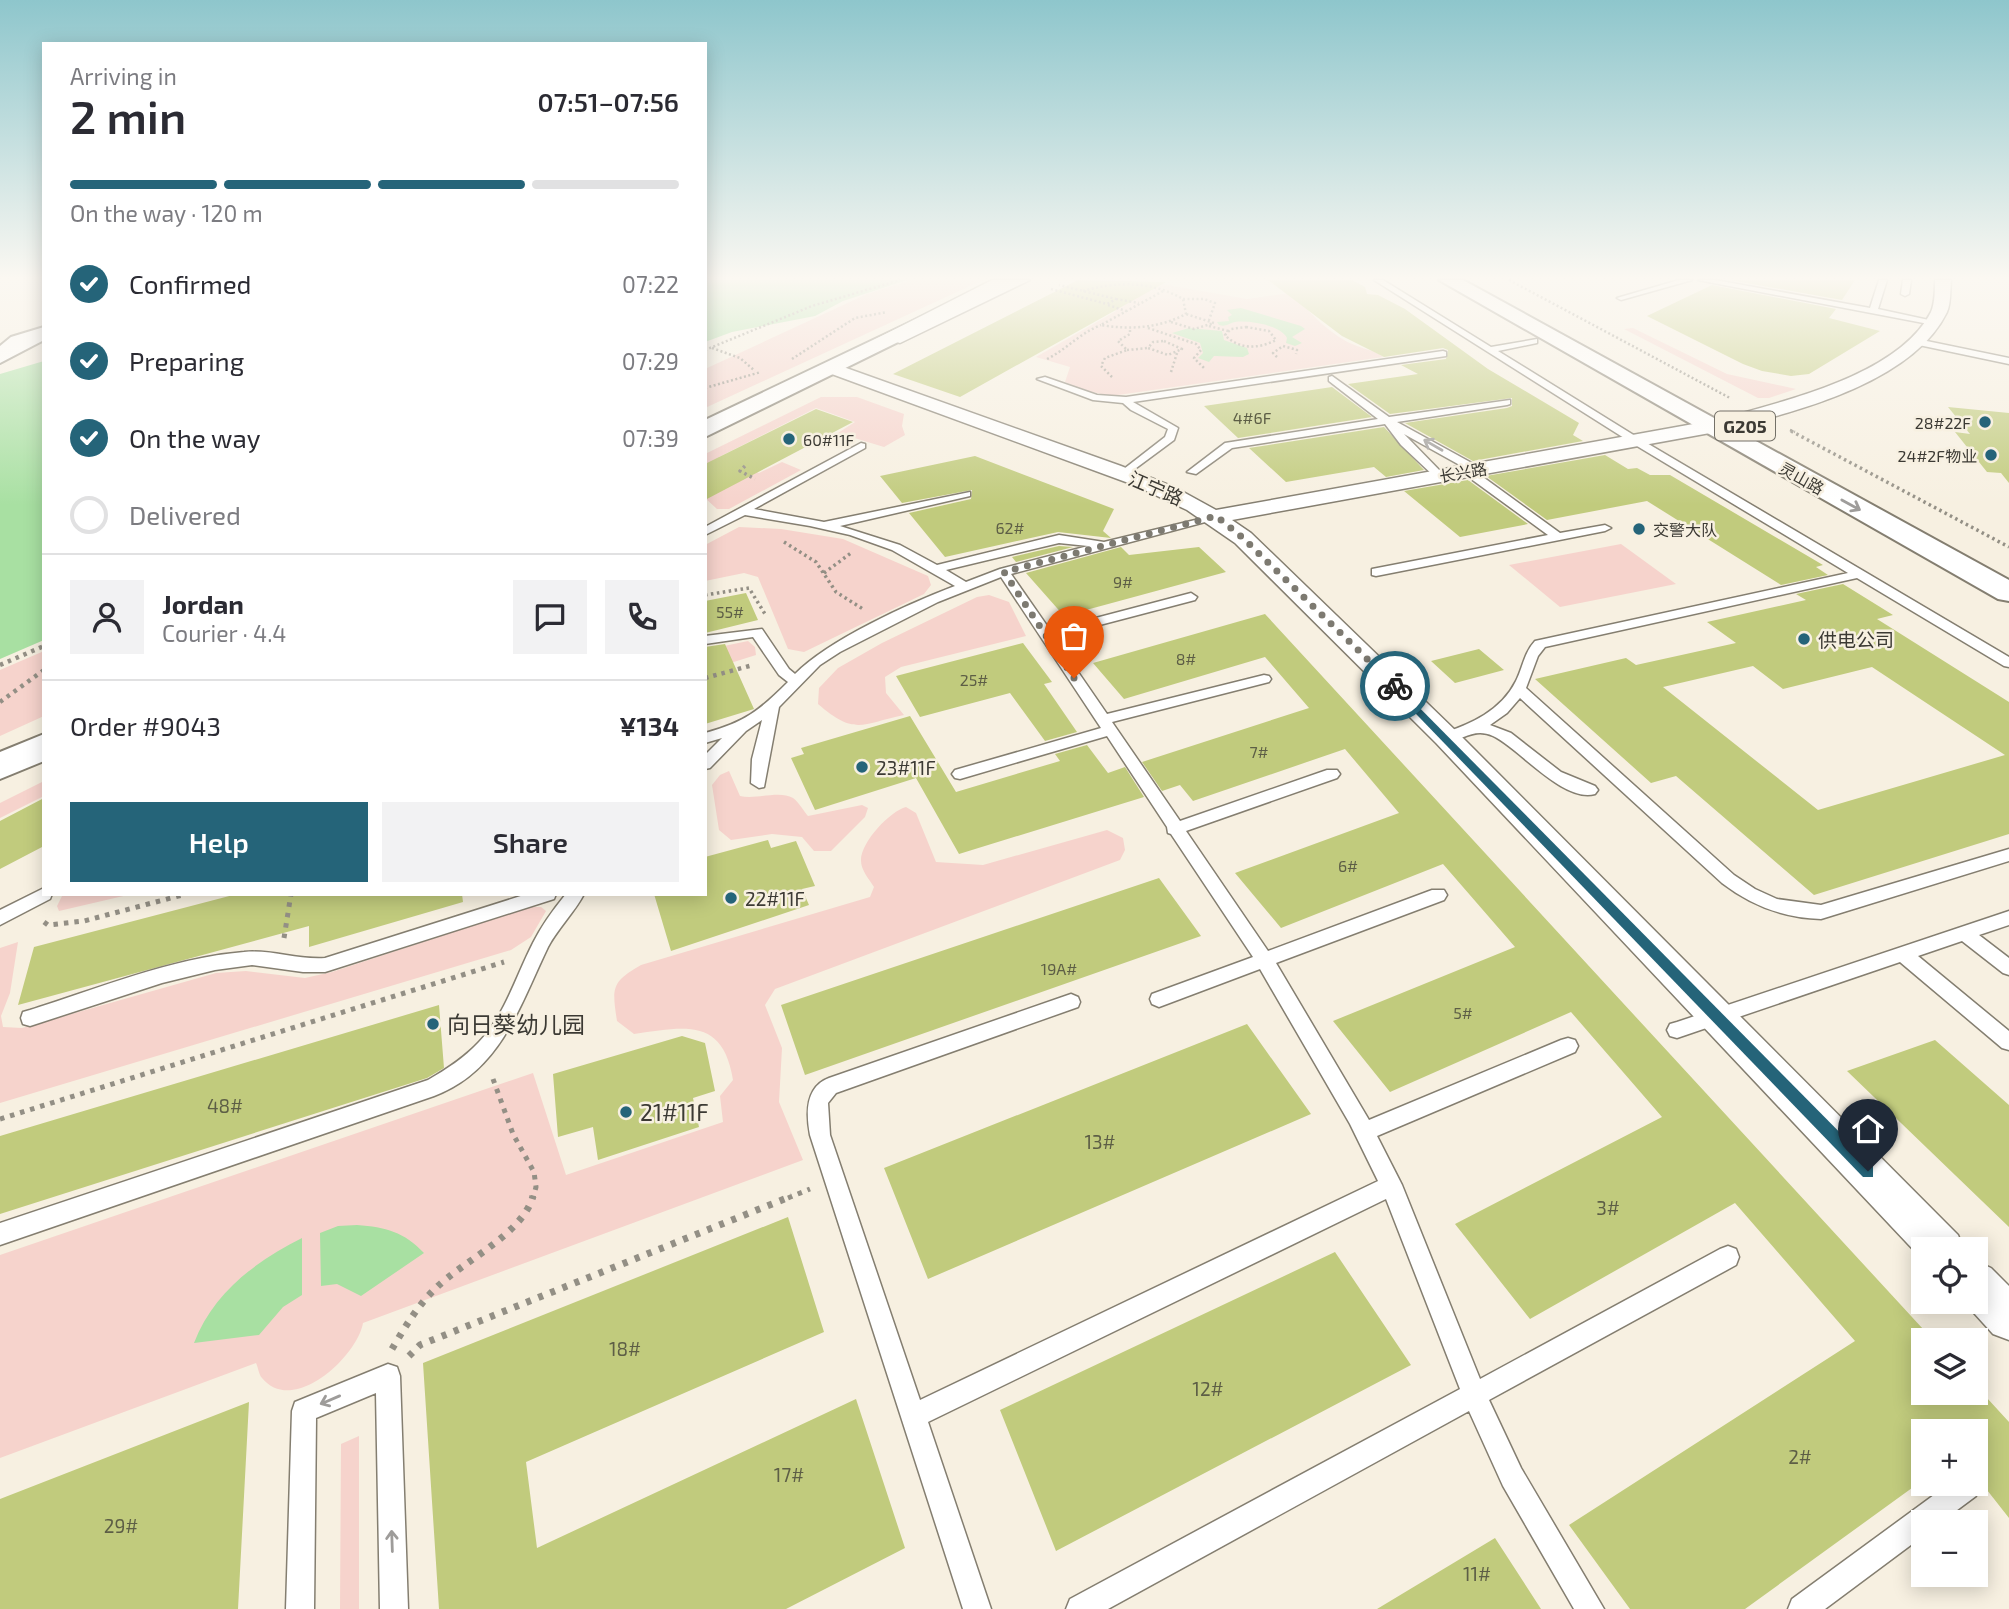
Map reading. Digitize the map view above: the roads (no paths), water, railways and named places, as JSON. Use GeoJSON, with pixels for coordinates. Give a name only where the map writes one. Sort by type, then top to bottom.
{"type":"FeatureCollection","features":[{"type":"Feature","properties":{"kind":"main road"},"geometry":{"type":"LineString","coordinates":[[707,429],[861,355]]}},
{"type":"Feature","properties":{"kind":"main road","name":"灵山路"},"geometry":{"type":"LineString","coordinates":[[1583,355],[2009,593]]}},
{"type":"Feature","properties":{"kind":"main road","name":"灵山路"},"geometry":{"type":"LineString","coordinates":[[1617,355],[2009,570]]}},
{"type":"Feature","properties":{"kind":"main road"},"geometry":{"type":"LineString","coordinates":[[0,767],[42,747]]}},
{"type":"Feature","properties":{"kind":"street"},"geometry":{"type":"LineString","coordinates":[[1735,421],[1843,386],[1880,368],[1898,355]]}},
{"type":"Feature","properties":{"kind":"street","name":"江宁路"},"geometry":{"type":"LineString","coordinates":[[845,363],[1124,474],[1216,516],[1243,538],[1446,737],[1930,1237]]}},
{"type":"Feature","properties":{"kind":"street","name":"长兴路"},"geometry":{"type":"LineString","coordinates":[[1216,516],[1710,427]]}},
{"type":"Feature","properties":{"kind":"street"},"geometry":{"type":"LineString","coordinates":[[1988,1296],[2009,1318]]}},
{"type":"Feature","properties":{"kind":"lane"},"geometry":{"type":"LineString","coordinates":[[845,363],[856,355]]}},
{"type":"Feature","properties":{"kind":"lane"},"geometry":{"type":"LineString","coordinates":[[845,363],[864,355]]}},
{"type":"Feature","properties":{"kind":"lane"},"geometry":{"type":"LineString","coordinates":[[1042,379],[1096,398],[1126,400],[1436,355]]}},
{"type":"Feature","properties":{"kind":"lane"},"geometry":{"type":"LineString","coordinates":[[1497,355],[2008,663]]}},
{"type":"Feature","properties":{"kind":"lane"},"geometry":{"type":"LineString","coordinates":[[1980,355],[2009,361]]}},
{"type":"Feature","properties":{"kind":"lane"},"geometry":{"type":"LineString","coordinates":[[1332,379],[1390,422],[1471,470],[1558,537]]}},
{"type":"Feature","properties":{"kind":"lane"},"geometry":{"type":"LineString","coordinates":[[1124,474],[1173,434],[1168,424],[1134,408],[1126,400]]}},
{"type":"Feature","properties":{"kind":"lane"},"geometry":{"type":"LineString","coordinates":[[1192,471],[1229,445],[1507,402]]}},
{"type":"Feature","properties":{"kind":"lane"},"geometry":{"type":"LineString","coordinates":[[1390,422],[1405,443],[1440,476]]}},
{"type":"Feature","properties":{"kind":"lane"},"geometry":{"type":"LineString","coordinates":[[707,531],[861,446]]}},
{"type":"Feature","properties":{"kind":"lane"},"geometry":{"type":"LineString","coordinates":[[824,526],[966,494]]}},
{"type":"Feature","properties":{"kind":"lane"},"geometry":{"type":"LineString","coordinates":[[744,510],[824,526],[879,542],[962,585]]}},
{"type":"Feature","properties":{"kind":"lane"},"geometry":{"type":"LineString","coordinates":[[707,762],[741,728],[772,706],[796,681],[835,649],[962,585],[1101,545],[1216,516]]}},
{"type":"Feature","properties":{"kind":"lane"},"geometry":{"type":"LineString","coordinates":[[1376,572],[1605,528]]}},
{"type":"Feature","properties":{"kind":"lane"},"geometry":{"type":"LineString","coordinates":[[934,569],[1059,539],[1101,545]]}},
{"type":"Feature","properties":{"kind":"lane"},"geometry":{"type":"LineString","coordinates":[[1004,572],[1174,829],[1264,959],[1364,1132],[1391,1185],[1474,1395],[1512,1477],[1590,1609]]}},
{"type":"Feature","properties":{"kind":"lane"},"geometry":{"type":"LineString","coordinates":[[1446,737],[1476,727],[1498,715],[1519,689],[1530,654],[1540,644],[1859,574]]}},
{"type":"Feature","properties":{"kind":"lane"},"geometry":{"type":"LineString","coordinates":[[1045,635],[1191,597]]}},
{"type":"Feature","properties":{"kind":"lane"},"geometry":{"type":"LineString","coordinates":[[707,640],[757,632],[774,659],[796,681]]}},
{"type":"Feature","properties":{"kind":"lane"},"geometry":{"type":"LineString","coordinates":[[960,774],[1106,726],[1264,679]]}},
{"type":"Feature","properties":{"kind":"lane"},"geometry":{"type":"LineString","coordinates":[[1519,689],[1742,891],[1777,906],[1821,912],[2009,855]]}},
{"type":"Feature","properties":{"kind":"lane"},"geometry":{"type":"LineString","coordinates":[[758,783],[760,759],[772,706]]}},
{"type":"Feature","properties":{"kind":"lane"},"geometry":{"type":"LineString","coordinates":[[1476,727],[1499,731],[1543,768],[1567,782],[1590,790]]}},
{"type":"Feature","properties":{"kind":"lane"},"geometry":{"type":"LineString","coordinates":[[707,737],[741,728]]}},
{"type":"Feature","properties":{"kind":"lane"},"geometry":{"type":"LineString","coordinates":[[1174,829],[1332,774]]}},
{"type":"Feature","properties":{"kind":"lane"},"geometry":{"type":"LineString","coordinates":[[0,918],[42,895]]}},
{"type":"Feature","properties":{"kind":"lane"},"geometry":{"type":"LineString","coordinates":[[1159,999],[1438,895]]}},
{"type":"Feature","properties":{"kind":"lane"},"geometry":{"type":"LineString","coordinates":[[30,1018],[210,964],[242,959],[281,960],[293,966],[325,965],[542,896]]}},
{"type":"Feature","properties":{"kind":"lane"},"geometry":{"type":"LineString","coordinates":[[0,1234],[434,1087],[458,1075],[480,1057],[506,1023],[541,948],[565,905],[574,896]]}},
{"type":"Feature","properties":{"kind":"lane"},"geometry":{"type":"LineString","coordinates":[[1677,1030],[2009,918]]}},
{"type":"Feature","properties":{"kind":"lane"},"geometry":{"type":"LineString","coordinates":[[1963,932],[2009,968]]}},
{"type":"Feature","properties":{"kind":"lane"},"geometry":{"type":"LineString","coordinates":[[1902,953],[2009,1042]]}},
{"type":"Feature","properties":{"kind":"lane"},"geometry":{"type":"LineString","coordinates":[[977,1609],[835,1179],[815,1108],[818,1096],[829,1087],[1071,1002]]}},
{"type":"Feature","properties":{"kind":"lane"},"geometry":{"type":"LineString","coordinates":[[1364,1132],[1568,1046]]}},
{"type":"Feature","properties":{"kind":"lane"},"geometry":{"type":"LineString","coordinates":[[913,1416],[1391,1185]]}},
{"type":"Feature","properties":{"kind":"lane"},"geometry":{"type":"LineString","coordinates":[[1080,1609],[1728,1257]]}},
{"type":"Feature","properties":{"kind":"lane"},"geometry":{"type":"LineString","coordinates":[[299,1609],[304,1411],[388,1376],[394,1609]]}},
{"type":"Feature","properties":{"kind":"lane"},"geometry":{"type":"LineString","coordinates":[[1802,1609],[1955,1496]]}},
{"type":"Feature","properties":{"kind":"place","name":"28#22F"},"geometry":{"type":"Point","coordinates":[1985,422]}},
{"type":"Feature","properties":{"kind":"place","name":"60#11F"},"geometry":{"type":"Point","coordinates":[789,439]}},
{"type":"Feature","properties":{"kind":"place","name":"24#2F物业"},"geometry":{"type":"Point","coordinates":[1991,455]}},
{"type":"Feature","properties":{"kind":"place","name":"交警大队"},"geometry":{"type":"Point","coordinates":[1639,529]}},
{"type":"Feature","properties":{"kind":"place","name":"供电公司"},"geometry":{"type":"Point","coordinates":[1804,639]}},
{"type":"Feature","properties":{"kind":"place","name":"23#11F"},"geometry":{"type":"Point","coordinates":[862,767]}},
{"type":"Feature","properties":{"kind":"place","name":"22#11F"},"geometry":{"type":"Point","coordinates":[731,898]}},
{"type":"Feature","properties":{"kind":"place","name":"向日葵幼儿园"},"geometry":{"type":"Point","coordinates":[433,1024]}},
{"type":"Feature","properties":{"kind":"place","name":"21#11F"},"geometry":{"type":"Point","coordinates":[626,1112]}}]}
